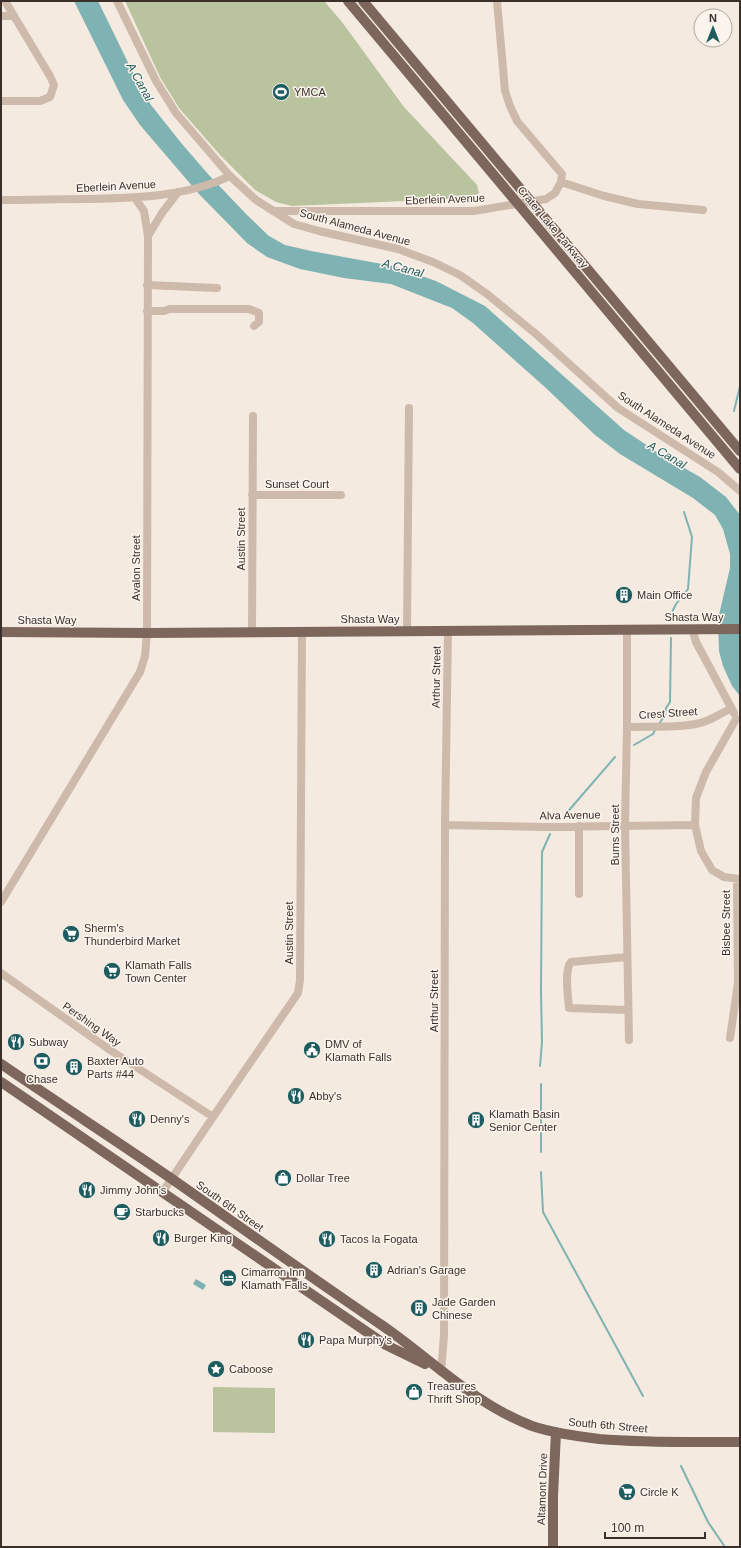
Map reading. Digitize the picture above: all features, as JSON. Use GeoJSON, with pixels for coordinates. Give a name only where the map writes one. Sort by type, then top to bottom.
{"type":"FeatureCollection","features":[{"type":"Feature","properties":{"kind":"main road","name":"Crater Lake Parkway"},"geometry":{"type":"LineString","coordinates":[[348,1],[740,469]]}},
{"type":"Feature","properties":{"kind":"main road","name":"Crater Lake Parkway"},"geometry":{"type":"LineString","coordinates":[[362,1],[740,451]]}},
{"type":"Feature","properties":{"kind":"main road","name":"Shasta Way"},"geometry":{"type":"LineString","coordinates":[[1,632],[147,633],[252,631],[740,629]]}},
{"type":"Feature","properties":{"kind":"main road","name":"South 6th Street"},"geometry":{"type":"LineString","coordinates":[[1,1064],[172,1179],[393,1333],[476,1398],[506,1414],[532,1426],[582,1437],[629,1441],[740,1442]]}},
{"type":"Feature","properties":{"kind":"main road","name":"South 6th Street"},"geometry":{"type":"LineString","coordinates":[[1,1082],[386,1345],[441,1372]]}},
{"type":"Feature","properties":{"kind":"main road","name":"Altamont Drive"},"geometry":{"type":"LineString","coordinates":[[553,1547],[553,1496],[556,1432]]}},
{"type":"Feature","properties":{"kind":"street"},"geometry":{"type":"LineString","coordinates":[[1,101],[40,101],[50,97],[54,85],[5,1]]}},
{"type":"Feature","properties":{"kind":"street","name":"South Alameda Avenue"},"geometry":{"type":"LineString","coordinates":[[117,1],[156,81],[176,113],[230,176],[256,200],[272,212],[294,224],[398,248],[460,275],[487,294],[536,334],[618,408],[718,472],[740,491]]}},
{"type":"Feature","properties":{"kind":"street"},"geometry":{"type":"LineString","coordinates":[[497,1],[505,91],[510,106],[517,121],[562,174],[561,182],[604,196],[638,204],[703,210]]}},
{"type":"Feature","properties":{"kind":"street"},"geometry":{"type":"LineString","coordinates":[[1,16],[14,16]]}},
{"type":"Feature","properties":{"kind":"street","name":"Eberlein Avenue"},"geometry":{"type":"LineString","coordinates":[[1,200],[135,198],[189,190],[220,181],[230,176]]}},
{"type":"Feature","properties":{"kind":"street","name":"Eberlein Avenue"},"geometry":{"type":"LineString","coordinates":[[272,212],[474,211],[546,199],[555,193],[561,182]]}},
{"type":"Feature","properties":{"kind":"street"},"geometry":{"type":"LineString","coordinates":[[148,236],[162,213],[178,192]]}},
{"type":"Feature","properties":{"kind":"street","name":"Avalon Street"},"geometry":{"type":"LineString","coordinates":[[1,902],[140,672],[145,656],[147,633],[148,236],[144,211],[135,198]]}},
{"type":"Feature","properties":{"kind":"street"},"geometry":{"type":"LineString","coordinates":[[147,285],[217,288]]}},
{"type":"Feature","properties":{"kind":"street"},"geometry":{"type":"LineString","coordinates":[[147,311],[164,311],[170,309],[249,309],[259,312],[259,322],[254,326]]}},
{"type":"Feature","properties":{"kind":"street"},"geometry":{"type":"LineString","coordinates":[[407,630],[409,408]]}},
{"type":"Feature","properties":{"kind":"street","name":"Austin Street"},"geometry":{"type":"LineString","coordinates":[[252,631],[253,416]]}},
{"type":"Feature","properties":{"kind":"street","name":"Sunset Court"},"geometry":{"type":"LineString","coordinates":[[252,495],[341,495]]}},
{"type":"Feature","properties":{"kind":"street","name":"Burns Street"},"geometry":{"type":"LineString","coordinates":[[627,629],[628,727],[625,825],[629,1040]]}},
{"type":"Feature","properties":{"kind":"street"},"geometry":{"type":"LineString","coordinates":[[692,629],[696,642],[738,720]]}},
{"type":"Feature","properties":{"kind":"street","name":"Arthur Street"},"geometry":{"type":"LineString","coordinates":[[441,1372],[444,1327],[445,825],[448,630]]}},
{"type":"Feature","properties":{"kind":"street","name":"Austin Street"},"geometry":{"type":"LineString","coordinates":[[162,1193],[298,993],[300,980],[302,631]]}},
{"type":"Feature","properties":{"kind":"street","name":"Crest Street"},"geometry":{"type":"LineString","coordinates":[[628,727],[690,725],[706,721],[731,709]]}},
{"type":"Feature","properties":{"kind":"street","name":"Bisbee Street"},"geometry":{"type":"LineString","coordinates":[[730,1038],[738,984],[738,879],[724,876],[712,870],[701,851],[695,825],[696,798],[706,772],[738,720]]}},
{"type":"Feature","properties":{"kind":"street","name":"Alva Avenue"},"geometry":{"type":"LineString","coordinates":[[445,825],[695,825]]}},
{"type":"Feature","properties":{"kind":"street"},"geometry":{"type":"LineString","coordinates":[[579,826],[579,894]]}},
{"type":"Feature","properties":{"kind":"street"},"geometry":{"type":"LineString","coordinates":[[627,957],[571,962],[567,973],[569,1008],[628,1010]]}},
{"type":"Feature","properties":{"kind":"street","name":"Pershing Way"},"geometry":{"type":"LineString","coordinates":[[1,974],[110,1050],[213,1117]]}},
{"type":"Feature","properties":{"kind":"green space","name":"YMCA"},"geometry":{"type":"Polygon","coordinates":[[[125,1],[324,1],[342,22],[404,107],[477,185],[479,193],[473,198],[292,206],[276,202],[255,190],[220,155],[179,108],[160,77],[125,1]]]}},
{"type":"Feature","properties":{"kind":"green space"},"geometry":{"type":"Polygon","coordinates":[[[213,1387],[275,1388],[275,1433],[213,1432],[213,1387]]]}},
{"type":"Feature","properties":{"kind":"water"},"geometry":{"type":"Polygon","coordinates":[[[74,1],[98,1],[137,81],[151,105],[208,174],[269,236],[285,245],[393,266],[436,281],[485,306],[624,430],[660,454],[700,477],[726,497],[740,515],[740,696],[732,686],[723,666],[719,651],[718,619],[730,568],[730,554],[723,529],[715,515],[693,498],[620,454],[595,435],[547,389],[473,323],[452,308],[391,284],[344,278],[300,269],[267,257],[247,243],[199,194],[140,125],[123,100],[74,1]]]}},
{"type":"Feature","properties":{"kind":"water"},"geometry":{"type":"Polygon","coordinates":[[[196,1279],[206,1285],[203,1290],[193,1284],[196,1279]]]}},
{"type":"Feature","properties":{"kind":"waterway"},"geometry":{"type":"LineString","coordinates":[[734,411],[740,386]]}},
{"type":"Feature","properties":{"kind":"waterway"},"geometry":{"type":"LineString","coordinates":[[672,619],[673,610],[676,604],[688,589],[692,537],[684,512]]}},
{"type":"Feature","properties":{"kind":"waterway"},"geometry":{"type":"LineString","coordinates":[[659,724],[665,715],[666,708],[670,702],[671,638]]}},
{"type":"Feature","properties":{"kind":"waterway"},"geometry":{"type":"LineString","coordinates":[[634,745],[653,734],[655,730]]}},
{"type":"Feature","properties":{"kind":"waterway"},"geometry":{"type":"LineString","coordinates":[[564,816],[615,757]]}},
{"type":"Feature","properties":{"kind":"waterway"},"geometry":{"type":"LineString","coordinates":[[540,1066],[542,1042],[542,852],[550,834]]}},
{"type":"Feature","properties":{"kind":"waterway"},"geometry":{"type":"LineString","coordinates":[[541,1084],[541,1152]]}},
{"type":"Feature","properties":{"kind":"waterway"},"geometry":{"type":"LineString","coordinates":[[541,1172],[543,1212],[643,1396]]}},
{"type":"Feature","properties":{"kind":"waterway"},"geometry":{"type":"LineString","coordinates":[[681,1466],[708,1522],[725,1547]]}},
{"type":"Feature","properties":{"kind":"place","name":"YMCA"},"geometry":{"type":"Point","coordinates":[281,92]}},
{"type":"Feature","properties":{"kind":"place","name":"Main Office"},"geometry":{"type":"Point","coordinates":[624,595]}},
{"type":"Feature","properties":{"kind":"place","name":"Sherm's Thunderbird Market"},"geometry":{"type":"Point","coordinates":[71,934]}},
{"type":"Feature","properties":{"kind":"place","name":"Klamath Falls Town Center"},"geometry":{"type":"Point","coordinates":[112,971]}},
{"type":"Feature","properties":{"kind":"place","name":"Subway"},"geometry":{"type":"Point","coordinates":[16,1042]}},
{"type":"Feature","properties":{"kind":"place","name":"DMV of Klamath Falls"},"geometry":{"type":"Point","coordinates":[312,1050]}},
{"type":"Feature","properties":{"kind":"place","name":"Chase"},"geometry":{"type":"Point","coordinates":[42,1061]}},
{"type":"Feature","properties":{"kind":"place","name":"Baxter Auto Parts #44"},"geometry":{"type":"Point","coordinates":[74,1067]}},
{"type":"Feature","properties":{"kind":"place","name":"Abby's"},"geometry":{"type":"Point","coordinates":[296,1096]}},
{"type":"Feature","properties":{"kind":"place","name":"Denny's"},"geometry":{"type":"Point","coordinates":[137,1119]}},
{"type":"Feature","properties":{"kind":"place","name":"Klamath Basin Senior Center"},"geometry":{"type":"Point","coordinates":[476,1120]}},
{"type":"Feature","properties":{"kind":"place","name":"Dollar Tree"},"geometry":{"type":"Point","coordinates":[283,1178]}},
{"type":"Feature","properties":{"kind":"place","name":"Jimmy John's"},"geometry":{"type":"Point","coordinates":[87,1190]}},
{"type":"Feature","properties":{"kind":"place","name":"Starbucks"},"geometry":{"type":"Point","coordinates":[122,1212]}},
{"type":"Feature","properties":{"kind":"place","name":"Burger King"},"geometry":{"type":"Point","coordinates":[161,1238]}},
{"type":"Feature","properties":{"kind":"place","name":"Tacos la Fogata"},"geometry":{"type":"Point","coordinates":[327,1239]}},
{"type":"Feature","properties":{"kind":"place","name":"Adrian's Garage"},"geometry":{"type":"Point","coordinates":[374,1270]}},
{"type":"Feature","properties":{"kind":"place","name":"Cimarron Inn Klamath Falls"},"geometry":{"type":"Point","coordinates":[228,1278]}},
{"type":"Feature","properties":{"kind":"place","name":"Jade Garden Chinese"},"geometry":{"type":"Point","coordinates":[419,1308]}},
{"type":"Feature","properties":{"kind":"place","name":"Papa Murphy's"},"geometry":{"type":"Point","coordinates":[306,1340]}},
{"type":"Feature","properties":{"kind":"place","name":"Caboose"},"geometry":{"type":"Point","coordinates":[216,1369]}},
{"type":"Feature","properties":{"kind":"place","name":"Treasures Thrift Shop"},"geometry":{"type":"Point","coordinates":[414,1392]}},
{"type":"Feature","properties":{"kind":"place","name":"Circle K"},"geometry":{"type":"Point","coordinates":[627,1492]}},
{"type":"Feature","properties":{"kind":"water label","name":"A Canal"},"geometry":{"type":"Point","coordinates":[140,82]}},
{"type":"Feature","properties":{"kind":"water label","name":"A Canal"},"geometry":{"type":"Point","coordinates":[403,268]}},
{"type":"Feature","properties":{"kind":"water label","name":"A Canal"},"geometry":{"type":"Point","coordinates":[667,455]}}]}
